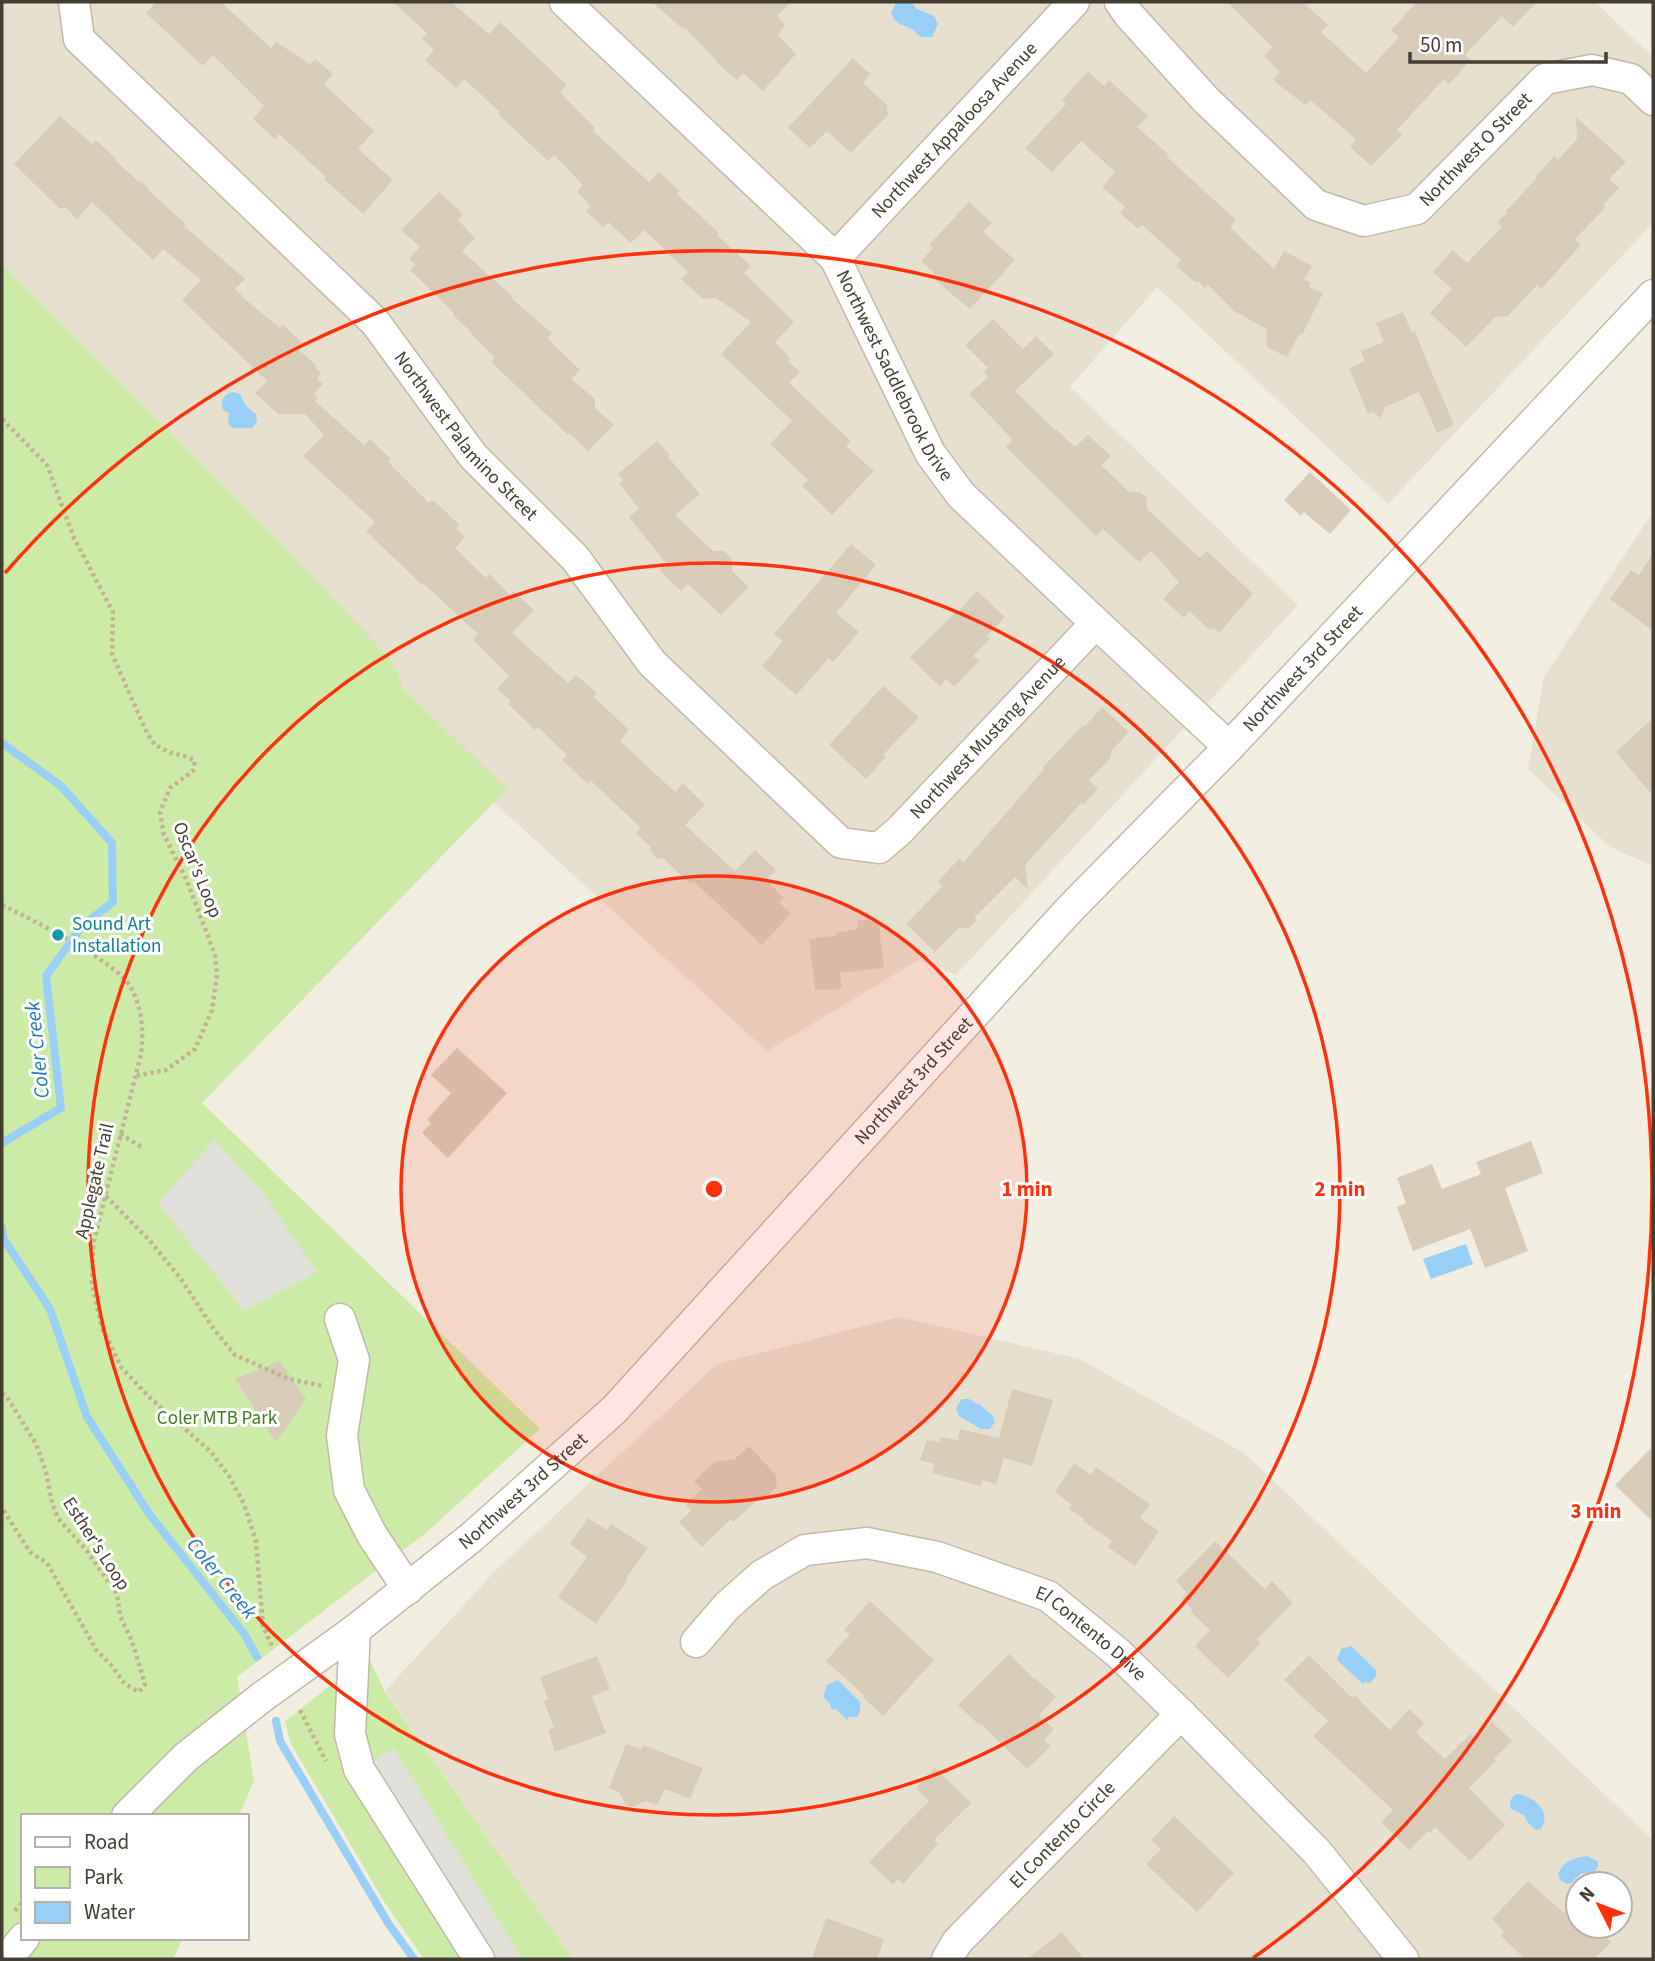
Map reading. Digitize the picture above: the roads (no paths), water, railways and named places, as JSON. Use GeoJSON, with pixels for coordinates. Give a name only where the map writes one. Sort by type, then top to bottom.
{"type":"FeatureCollection","features":[{"type":"Feature","properties":{"kind":"street","name":"Northwest Palamino Street"},"geometry":{"type":"LineString","coordinates":[[74,2],[79,39],[375,322],[473,456],[575,558],[653,663],[841,844],[878,848]]}},
{"type":"Feature","properties":{"kind":"street","name":"Northwest Saddlebrook Drive"},"geometry":{"type":"LineString","coordinates":[[565,2],[835,258],[930,453],[961,495],[1229,747]]}},
{"type":"Feature","properties":{"kind":"street","name":"Northwest Appaloosa Avenue"},"geometry":{"type":"LineString","coordinates":[[835,258],[1074,2]]}},
{"type":"Feature","properties":{"kind":"street","name":"Northwest O Street"},"geometry":{"type":"LineString","coordinates":[[1120,2],[1206,100],[1316,205],[1364,221],[1417,209],[1545,79],[1591,70],[1631,79],[1653,100]]}},
{"type":"Feature","properties":{"kind":"street","name":"Northwest 3rd Street"},"geometry":{"type":"LineString","coordinates":[[129,1814],[186,1757],[408,1589],[473,1536],[614,1410],[1069,910],[1229,747],[1653,295]]}},
{"type":"Feature","properties":{"kind":"street","name":"Northwest Mustang Avenue"},"geometry":{"type":"LineString","coordinates":[[878,848],[899,831],[1096,623]]}},
{"type":"Feature","properties":{"kind":"street"},"geometry":{"type":"LineString","coordinates":[[340,1319],[354,1360],[342,1435],[349,1490],[372,1535],[408,1589]]}},
{"type":"Feature","properties":{"kind":"street","name":"El Contento Drive"},"geometry":{"type":"LineString","coordinates":[[696,1642],[727,1606],[762,1575],[804,1550],[867,1543],[937,1557],[1048,1596],[1118,1653],[1317,1852],[1403,1959]]}},
{"type":"Feature","properties":{"kind":"street"},"geometry":{"type":"LineString","coordinates":[[355,1630],[350,1734],[359,1769],[479,1959]]}},
{"type":"Feature","properties":{"kind":"street","name":"El Contento Circle"},"geometry":{"type":"LineString","coordinates":[[947,1959],[957,1942],[1181,1714]]}},
{"type":"Feature","properties":{"kind":"street"},"geometry":{"type":"LineString","coordinates":[[7,1959],[21,1940]]}},
{"type":"Feature","properties":{"kind":"water"},"geometry":{"type":"Polygon","coordinates":[[[897,2],[911,2],[917,9],[934,16],[938,24],[932,37],[921,37],[895,20],[891,13],[897,2]]]}},
{"type":"Feature","properties":{"kind":"water"},"geometry":{"type":"Polygon","coordinates":[[[233,392],[240,394],[246,406],[256,414],[257,422],[252,428],[233,428],[229,423],[229,413],[223,410],[222,400],[233,392]]]}},
{"type":"Feature","properties":{"kind":"water"},"geometry":{"type":"Polygon","coordinates":[[[1466,1244],[1473,1264],[1431,1279],[1423,1259],[1466,1244]]]}},
{"type":"Feature","properties":{"kind":"water"},"geometry":{"type":"Polygon","coordinates":[[[962,1399],[978,1403],[993,1416],[995,1422],[990,1429],[981,1429],[959,1416],[956,1408],[962,1399]]]}},
{"type":"Feature","properties":{"kind":"water"},"geometry":{"type":"Polygon","coordinates":[[[1351,1646],[1376,1670],[1376,1676],[1370,1683],[1363,1684],[1337,1660],[1341,1649],[1351,1646]]]}},
{"type":"Feature","properties":{"kind":"water"},"geometry":{"type":"Polygon","coordinates":[[[838,1680],[861,1703],[857,1717],[849,1717],[847,1720],[830,1707],[823,1697],[827,1685],[838,1680]]]}},
{"type":"Feature","properties":{"kind":"water"},"geometry":{"type":"Polygon","coordinates":[[[1519,1794],[1540,1806],[1544,1816],[1541,1829],[1536,1830],[1524,1815],[1511,1809],[1512,1798],[1519,1794]]]}},
{"type":"Feature","properties":{"kind":"water"},"geometry":{"type":"Polygon","coordinates":[[[1587,1856],[1598,1861],[1598,1866],[1596,1870],[1564,1870],[1564,1882],[1558,1874],[1560,1869],[1574,1859],[1587,1856]]]}},
{"type":"Feature","properties":{"kind":"waterway","name":"Coler Creek"},"geometry":{"type":"LineString","coordinates":[[2,743],[61,786],[112,843],[113,902],[82,926],[46,976],[61,1108],[2,1143]]}},
{"type":"Feature","properties":{"kind":"waterway","name":"Coler Creek"},"geometry":{"type":"LineString","coordinates":[[2,1228],[3,1238],[50,1309],[87,1417],[150,1515],[245,1635],[257,1657]]}},
{"type":"Feature","properties":{"kind":"waterway"},"geometry":{"type":"LineString","coordinates":[[276,1721],[280,1741],[388,1923],[414,1959]]}},
{"type":"Feature","properties":{"kind":"place","name":"Sound Art Installation"},"geometry":{"type":"Point","coordinates":[58,935]}},
{"type":"Feature","properties":{"kind":"park label","name":"Coler MTB Park"},"geometry":{"type":"Point","coordinates":[217,1418]}}]}
